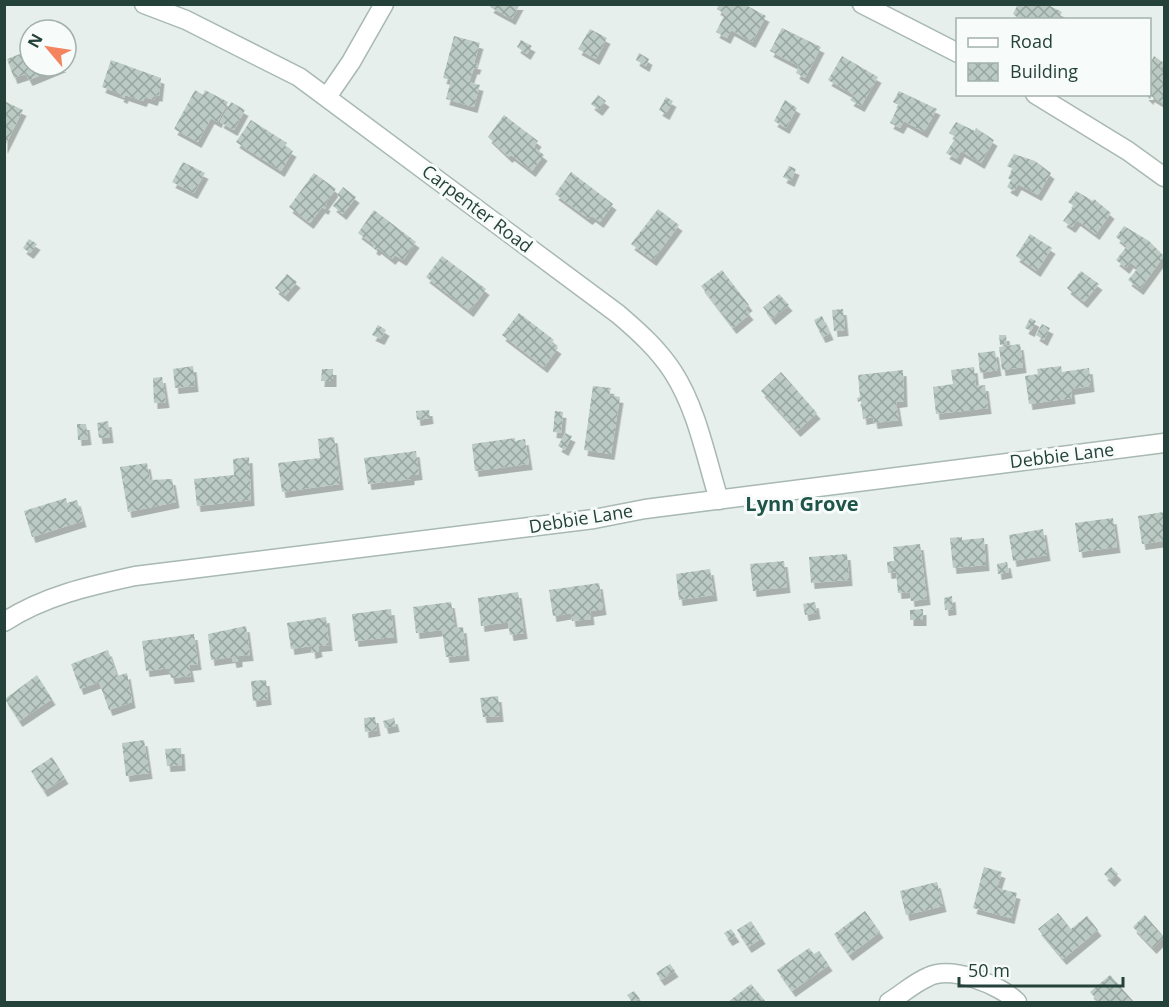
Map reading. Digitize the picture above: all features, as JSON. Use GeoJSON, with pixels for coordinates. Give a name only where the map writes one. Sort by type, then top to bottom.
{"type":"FeatureCollection","features":[{"type":"Feature","properties":{"kind":"street","name":"Carpenter Road"},"geometry":{"type":"LineString","coordinates":[[144,4],[233,42],[299,77],[618,314],[646,339],[674,373],[692,413],[719,500]]}},
{"type":"Feature","properties":{"kind":"street"},"geometry":{"type":"LineString","coordinates":[[327,97],[351,62],[384,4]]}},
{"type":"Feature","properties":{"kind":"street"},"geometry":{"type":"LineString","coordinates":[[862,4],[956,52]]}},
{"type":"Feature","properties":{"kind":"street"},"geometry":{"type":"LineString","coordinates":[[1038,96],[1128,151],[1164,177]]}},
{"type":"Feature","properties":{"kind":"street","name":"Debbie Lane"},"geometry":{"type":"LineString","coordinates":[[4,622],[51,598],[82,588],[135,576],[582,521],[719,500],[1164,443]]}},
{"type":"Feature","properties":{"kind":"street"},"geometry":{"type":"LineString","coordinates":[[889,1002],[930,975],[964,974],[1010,995],[1017,1002]]}},
{"type":"Feature","properties":{"kind":"building"},"geometry":{"type":"Polygon","coordinates":[[[492,4],[520,4],[512,19],[490,7],[492,4]]]}},
{"type":"Feature","properties":{"kind":"building"},"geometry":{"type":"Polygon","coordinates":[[[719,4],[744,4],[766,16],[752,42],[731,30],[727,38],[716,32],[725,14],[717,9],[719,4]]]}},
{"type":"Feature","properties":{"kind":"building"},"geometry":{"type":"Polygon","coordinates":[[[1018,4],[1048,5],[1062,12],[1059,18],[1018,18],[1013,14],[1018,4]]]}},
{"type":"Feature","properties":{"kind":"building"},"geometry":{"type":"Polygon","coordinates":[[[782,28],[821,47],[805,78],[796,73],[799,66],[770,51],[782,28]]]}},
{"type":"Feature","properties":{"kind":"building"},"geometry":{"type":"Polygon","coordinates":[[[590,29],[607,38],[596,59],[578,49],[590,29]]]}},
{"type":"Feature","properties":{"kind":"building"},"geometry":{"type":"Polygon","coordinates":[[[454,36],[480,43],[474,63],[478,64],[469,82],[480,85],[474,107],[446,99],[451,80],[443,78],[454,36]]]}},
{"type":"Feature","properties":{"kind":"building"},"geometry":{"type":"Polygon","coordinates":[[[521,40],[532,46],[527,54],[517,47],[521,40]]]}},
{"type":"Feature","properties":{"kind":"building"},"geometry":{"type":"Polygon","coordinates":[[[639,53],[649,59],[646,66],[636,60],[639,53]]]}},
{"type":"Feature","properties":{"kind":"building"},"geometry":{"type":"Polygon","coordinates":[[[18,55],[18,77],[14,78],[7,59],[18,55]]]}},
{"type":"Feature","properties":{"kind":"building"},"geometry":{"type":"Polygon","coordinates":[[[842,56],[878,77],[861,106],[850,100],[854,95],[828,80],[842,56]]]}},
{"type":"Feature","properties":{"kind":"building"},"geometry":{"type":"Polygon","coordinates":[[[1154,56],[1164,63],[1160,71],[1164,74],[1164,104],[1151,96],[1151,62],[1154,56]]]}},
{"type":"Feature","properties":{"kind":"building"},"geometry":{"type":"Polygon","coordinates":[[[111,60],[161,78],[159,96],[156,95],[154,100],[145,97],[143,101],[125,95],[124,98],[120,96],[121,94],[102,87],[111,60]]]}},
{"type":"Feature","properties":{"kind":"building"},"geometry":{"type":"Polygon","coordinates":[[[195,90],[203,95],[205,90],[228,102],[218,122],[211,118],[198,142],[174,129],[195,90]]]}},
{"type":"Feature","properties":{"kind":"building"},"geometry":{"type":"Polygon","coordinates":[[[899,91],[937,109],[924,132],[904,121],[900,128],[890,123],[899,105],[893,102],[899,91]]]}},
{"type":"Feature","properties":{"kind":"building"},"geometry":{"type":"Polygon","coordinates":[[[598,95],[606,101],[599,110],[591,104],[598,95]]]}},
{"type":"Feature","properties":{"kind":"building"},"geometry":{"type":"Polygon","coordinates":[[[666,97],[673,101],[666,114],[659,110],[666,97]]]}},
{"type":"Feature","properties":{"kind":"building"},"geometry":{"type":"Polygon","coordinates":[[[785,100],[797,108],[786,128],[774,121],[785,100]]]}},
{"type":"Feature","properties":{"kind":"building"},"geometry":{"type":"Polygon","coordinates":[[[4,101],[23,110],[4,148],[4,101]]]}},
{"type":"Feature","properties":{"kind":"building"},"geometry":{"type":"Polygon","coordinates":[[[231,102],[245,110],[234,130],[220,122],[231,102]]]}},
{"type":"Feature","properties":{"kind":"building"},"geometry":{"type":"Polygon","coordinates":[[[504,115],[538,141],[534,147],[544,155],[532,171],[511,155],[509,157],[488,137],[504,115]]]}},
{"type":"Feature","properties":{"kind":"building"},"geometry":{"type":"Polygon","coordinates":[[[251,120],[287,143],[285,146],[293,151],[281,171],[236,142],[251,120]]]}},
{"type":"Feature","properties":{"kind":"building"},"geometry":{"type":"Polygon","coordinates":[[[956,122],[975,131],[976,128],[994,140],[981,163],[961,151],[957,159],[946,153],[956,137],[949,133],[956,122]]]}},
{"type":"Feature","properties":{"kind":"building"},"geometry":{"type":"Polygon","coordinates":[[[1014,154],[1035,161],[1051,173],[1038,195],[1018,184],[1014,191],[1007,187],[1011,180],[1008,178],[1013,169],[1007,166],[1014,154]]]}},
{"type":"Feature","properties":{"kind":"building"},"geometry":{"type":"Polygon","coordinates":[[[183,162],[205,173],[194,193],[172,182],[183,162]]]}},
{"type":"Feature","properties":{"kind":"building"},"geometry":{"type":"Polygon","coordinates":[[[789,166],[796,169],[791,181],[783,177],[789,166]]]}},
{"type":"Feature","properties":{"kind":"building"},"geometry":{"type":"Polygon","coordinates":[[[571,172],[613,204],[600,222],[592,216],[589,219],[555,194],[571,172]]]}},
{"type":"Feature","properties":{"kind":"building"},"geometry":{"type":"Polygon","coordinates":[[[314,173],[336,189],[325,204],[327,205],[325,209],[322,207],[310,223],[289,207],[314,173]]]}},
{"type":"Feature","properties":{"kind":"building"},"geometry":{"type":"Polygon","coordinates":[[[343,187],[356,197],[343,214],[333,206],[340,197],[337,195],[343,187]]]}},
{"type":"Feature","properties":{"kind":"building"},"geometry":{"type":"Polygon","coordinates":[[[1076,191],[1093,201],[1094,199],[1111,213],[1096,234],[1077,220],[1072,227],[1063,221],[1074,206],[1068,202],[1076,191]]]}},
{"type":"Feature","properties":{"kind":"building"},"geometry":{"type":"Polygon","coordinates":[[[658,209],[679,225],[653,260],[631,244],[658,209]]]}},
{"type":"Feature","properties":{"kind":"building"},"geometry":{"type":"Polygon","coordinates":[[[374,210],[416,242],[403,260],[395,255],[392,259],[378,248],[376,250],[373,248],[374,245],[358,233],[374,210]]]}},
{"type":"Feature","properties":{"kind":"building"},"geometry":{"type":"Polygon","coordinates":[[[1124,226],[1149,241],[1164,256],[1140,289],[1128,280],[1138,268],[1130,262],[1126,268],[1116,260],[1127,246],[1116,237],[1124,226]]]}},
{"type":"Feature","properties":{"kind":"building"},"geometry":{"type":"Polygon","coordinates":[[[1030,234],[1052,248],[1037,271],[1016,256],[1030,234]]]}},
{"type":"Feature","properties":{"kind":"building"},"geometry":{"type":"Polygon","coordinates":[[[29,239],[37,244],[30,253],[23,248],[29,239]]]}},
{"type":"Feature","properties":{"kind":"building"},"geometry":{"type":"Polygon","coordinates":[[[442,256],[486,289],[470,311],[426,277],[442,256]]]}},
{"type":"Feature","properties":{"kind":"building"},"geometry":{"type":"Polygon","coordinates":[[[722,270],[749,305],[745,308],[750,314],[733,328],[701,286],[722,270]]]}},
{"type":"Feature","properties":{"kind":"building"},"geometry":{"type":"Polygon","coordinates":[[[1081,271],[1099,284],[1084,302],[1067,288],[1081,271]]]}},
{"type":"Feature","properties":{"kind":"building"},"geometry":{"type":"Polygon","coordinates":[[[287,274],[297,282],[285,296],[275,288],[287,274]]]}},
{"type":"Feature","properties":{"kind":"building"},"geometry":{"type":"Polygon","coordinates":[[[779,294],[789,305],[772,319],[763,307],[779,294]]]}},
{"type":"Feature","properties":{"kind":"building"},"geometry":{"type":"Polygon","coordinates":[[[843,309],[845,330],[834,331],[832,310],[843,309]]]}},
{"type":"Feature","properties":{"kind":"building"},"geometry":{"type":"Polygon","coordinates":[[[519,313],[554,340],[551,343],[558,348],[544,367],[502,335],[519,313]]]}},
{"type":"Feature","properties":{"kind":"building"},"geometry":{"type":"Polygon","coordinates":[[[822,316],[830,334],[822,337],[814,320],[822,316]]]}},
{"type":"Feature","properties":{"kind":"building"},"geometry":{"type":"Polygon","coordinates":[[[1030,318],[1036,321],[1031,331],[1025,328],[1030,318]]]}},
{"type":"Feature","properties":{"kind":"building"},"geometry":{"type":"Polygon","coordinates":[[[1042,324],[1050,328],[1044,340],[1036,335],[1042,324]]]}},
{"type":"Feature","properties":{"kind":"building"},"geometry":{"type":"Polygon","coordinates":[[[378,325],[386,330],[381,339],[372,335],[378,325]]]}},
{"type":"Feature","properties":{"kind":"building"},"geometry":{"type":"Polygon","coordinates":[[[999,335],[1006,335],[1007,344],[1000,345],[999,335]]]}},
{"type":"Feature","properties":{"kind":"building"},"geometry":{"type":"Polygon","coordinates":[[[1020,344],[1023,367],[1002,370],[999,347],[1020,344]]]}},
{"type":"Feature","properties":{"kind":"building"},"geometry":{"type":"Polygon","coordinates":[[[995,351],[998,370],[980,373],[978,353],[995,351]]]}},
{"type":"Feature","properties":{"kind":"building"},"geometry":{"type":"Polygon","coordinates":[[[193,366],[195,386],[175,388],[173,369],[193,366]]]}},
{"type":"Feature","properties":{"kind":"building"},"geometry":{"type":"Polygon","coordinates":[[[1061,366],[1062,372],[1089,368],[1091,386],[1071,389],[1072,398],[1029,404],[1025,376],[1038,374],[1037,369],[1061,366]]]}},
{"type":"Feature","properties":{"kind":"building"},"geometry":{"type":"Polygon","coordinates":[[[974,367],[976,386],[985,385],[988,408],[936,414],[933,387],[953,384],[951,370],[974,367]]]}},
{"type":"Feature","properties":{"kind":"building"},"geometry":{"type":"Polygon","coordinates":[[[322,369],[333,369],[333,381],[321,381],[322,369]]]}},
{"type":"Feature","properties":{"kind":"building"},"geometry":{"type":"Polygon","coordinates":[[[903,370],[904,401],[896,402],[899,420],[874,423],[873,417],[863,419],[861,401],[858,402],[857,398],[860,397],[858,375],[903,370]]]}},
{"type":"Feature","properties":{"kind":"building"},"geometry":{"type":"Polygon","coordinates":[[[781,372],[817,413],[797,431],[761,391],[781,372]]]}},
{"type":"Feature","properties":{"kind":"building"},"geometry":{"type":"Polygon","coordinates":[[[162,377],[166,402],[154,403],[153,378],[162,377]]]}},
{"type":"Feature","properties":{"kind":"building"},"geometry":{"type":"Polygon","coordinates":[[[593,386],[611,388],[609,395],[620,397],[611,454],[584,450],[593,386]]]}},
{"type":"Feature","properties":{"kind":"building"},"geometry":{"type":"Polygon","coordinates":[[[429,410],[430,418],[417,420],[416,411],[429,410]]]}},
{"type":"Feature","properties":{"kind":"building"},"geometry":{"type":"Polygon","coordinates":[[[555,411],[563,412],[561,433],[553,432],[555,411]]]}},
{"type":"Feature","properties":{"kind":"building"},"geometry":{"type":"Polygon","coordinates":[[[108,421],[110,437],[99,438],[97,423],[108,421]]]}},
{"type":"Feature","properties":{"kind":"building"},"geometry":{"type":"Polygon","coordinates":[[[77,424],[86,424],[88,439],[78,440],[77,424]]]}},
{"type":"Feature","properties":{"kind":"building"},"geometry":{"type":"Polygon","coordinates":[[[565,433],[572,436],[565,450],[558,446],[565,433]]]}},
{"type":"Feature","properties":{"kind":"building"},"geometry":{"type":"Polygon","coordinates":[[[334,437],[340,484],[282,492],[278,463],[320,458],[318,439],[334,437]]]}},
{"type":"Feature","properties":{"kind":"building"},"geometry":{"type":"Polygon","coordinates":[[[515,438],[515,441],[525,439],[529,464],[475,471],[472,444],[515,438]]]}},
{"type":"Feature","properties":{"kind":"building"},"geometry":{"type":"Polygon","coordinates":[[[416,451],[419,474],[411,475],[411,479],[368,484],[364,458],[416,451]]]}},
{"type":"Feature","properties":{"kind":"building"},"geometry":{"type":"Polygon","coordinates":[[[249,457],[251,500],[197,506],[194,479],[234,475],[233,459],[249,457]]]}},
{"type":"Feature","properties":{"kind":"building"},"geometry":{"type":"Polygon","coordinates":[[[147,463],[150,480],[172,479],[176,502],[128,512],[120,467],[147,463]]]}},
{"type":"Feature","properties":{"kind":"building"},"geometry":{"type":"Polygon","coordinates":[[[66,498],[67,503],[77,500],[83,521],[32,537],[24,511],[66,498]]]}},
{"type":"Feature","properties":{"kind":"building"},"geometry":{"type":"Polygon","coordinates":[[[1164,512],[1164,541],[1142,544],[1138,516],[1164,512]]]}},
{"type":"Feature","properties":{"kind":"building"},"geometry":{"type":"Polygon","coordinates":[[[1113,518],[1117,547],[1079,552],[1075,523],[1113,518]]]}},
{"type":"Feature","properties":{"kind":"building"},"geometry":{"type":"Polygon","coordinates":[[[1043,529],[1047,555],[1013,561],[1009,535],[1043,529]]]}},
{"type":"Feature","properties":{"kind":"building"},"geometry":{"type":"Polygon","coordinates":[[[962,537],[962,540],[984,538],[986,565],[953,568],[950,538],[962,537]]]}},
{"type":"Feature","properties":{"kind":"building"},"geometry":{"type":"Polygon","coordinates":[[[920,544],[927,599],[911,601],[910,592],[898,593],[896,572],[888,573],[887,562],[894,561],[893,547],[920,544]]]}},
{"type":"Feature","properties":{"kind":"building"},"geometry":{"type":"Polygon","coordinates":[[[847,554],[849,580],[811,583],[809,557],[847,554]]]}},
{"type":"Feature","properties":{"kind":"building"},"geometry":{"type":"Polygon","coordinates":[[[784,561],[787,587],[753,591],[750,564],[784,561]]]}},
{"type":"Feature","properties":{"kind":"building"},"geometry":{"type":"Polygon","coordinates":[[[1007,562],[1009,572],[998,574],[997,564],[1007,562]]]}},
{"type":"Feature","properties":{"kind":"building"},"geometry":{"type":"Polygon","coordinates":[[[710,569],[714,595],[679,600],[676,574],[710,569]]]}},
{"type":"Feature","properties":{"kind":"building"},"geometry":{"type":"Polygon","coordinates":[[[599,583],[603,609],[590,611],[591,619],[572,621],[571,613],[553,616],[549,590],[599,583]]]}},
{"type":"Feature","properties":{"kind":"building"},"geometry":{"type":"Polygon","coordinates":[[[518,592],[524,633],[510,635],[508,622],[481,626],[478,598],[518,592]]]}},
{"type":"Feature","properties":{"kind":"building"},"geometry":{"type":"Polygon","coordinates":[[[952,596],[953,609],[945,610],[944,598],[952,596]]]}},
{"type":"Feature","properties":{"kind":"building"},"geometry":{"type":"Polygon","coordinates":[[[451,602],[455,628],[463,627],[466,655],[446,657],[442,630],[416,633],[413,607],[451,602]]]}},
{"type":"Feature","properties":{"kind":"building"},"geometry":{"type":"Polygon","coordinates":[[[815,602],[817,613],[805,615],[803,604],[815,602]]]}},
{"type":"Feature","properties":{"kind":"building"},"geometry":{"type":"Polygon","coordinates":[[[391,609],[394,637],[355,641],[352,614],[391,609]]]}},
{"type":"Feature","properties":{"kind":"building"},"geometry":{"type":"Polygon","coordinates":[[[923,609],[923,620],[910,620],[910,610],[923,609]]]}},
{"type":"Feature","properties":{"kind":"building"},"geometry":{"type":"Polygon","coordinates":[[[326,617],[329,645],[318,646],[319,651],[312,653],[311,646],[291,649],[287,623],[326,617]]]}},
{"type":"Feature","properties":{"kind":"building"},"geometry":{"type":"Polygon","coordinates":[[[246,626],[250,655],[239,656],[239,661],[233,662],[232,657],[211,660],[208,634],[246,626]]]}},
{"type":"Feature","properties":{"kind":"building"},"geometry":{"type":"Polygon","coordinates":[[[194,634],[198,664],[189,665],[191,676],[171,678],[169,668],[146,671],[142,641],[194,634]]]}},
{"type":"Feature","properties":{"kind":"building"},"geometry":{"type":"Polygon","coordinates":[[[108,650],[117,676],[127,673],[132,702],[109,710],[99,682],[80,689],[71,664],[108,650]]]}},
{"type":"Feature","properties":{"kind":"building"},"geometry":{"type":"Polygon","coordinates":[[[37,675],[52,699],[19,721],[5,699],[37,675]]]}},
{"type":"Feature","properties":{"kind":"building"},"geometry":{"type":"Polygon","coordinates":[[[266,680],[268,699],[253,701],[251,681],[266,680]]]}},
{"type":"Feature","properties":{"kind":"building"},"geometry":{"type":"Polygon","coordinates":[[[498,696],[500,716],[483,717],[480,698],[498,696]]]}},
{"type":"Feature","properties":{"kind":"building"},"geometry":{"type":"Polygon","coordinates":[[[375,717],[377,730],[365,732],[364,718],[375,717]]]}},
{"type":"Feature","properties":{"kind":"building"},"geometry":{"type":"Polygon","coordinates":[[[394,718],[396,726],[385,728],[383,721],[394,718]]]}},
{"type":"Feature","properties":{"kind":"building"},"geometry":{"type":"Polygon","coordinates":[[[144,740],[149,773],[126,776],[122,743],[144,740]]]}},
{"type":"Feature","properties":{"kind":"building"},"geometry":{"type":"Polygon","coordinates":[[[181,748],[182,765],[167,766],[165,749],[181,748]]]}},
{"type":"Feature","properties":{"kind":"building"},"geometry":{"type":"Polygon","coordinates":[[[52,757],[65,778],[44,791],[31,771],[52,757]]]}},
{"type":"Feature","properties":{"kind":"building"},"geometry":{"type":"Polygon","coordinates":[[[984,867],[1002,872],[997,888],[1017,893],[1011,918],[973,908],[984,867]]]}},
{"type":"Feature","properties":{"kind":"building"},"geometry":{"type":"Polygon","coordinates":[[[1111,867],[1118,874],[1111,881],[1104,874],[1111,867]]]}},
{"type":"Feature","properties":{"kind":"building"},"geometry":{"type":"Polygon","coordinates":[[[937,882],[943,906],[906,915],[900,891],[937,882]]]}},
{"type":"Feature","properties":{"kind":"building"},"geometry":{"type":"Polygon","coordinates":[[[865,911],[880,932],[849,955],[834,934],[865,911]]]}},
{"type":"Feature","properties":{"kind":"building"},"geometry":{"type":"Polygon","coordinates":[[[1058,913],[1071,929],[1087,916],[1098,930],[1063,959],[1038,929],[1058,913]]]}},
{"type":"Feature","properties":{"kind":"building"},"geometry":{"type":"Polygon","coordinates":[[[1145,915],[1164,937],[1153,948],[1133,927],[1145,915]]]}},
{"type":"Feature","properties":{"kind":"building"},"geometry":{"type":"Polygon","coordinates":[[[751,921],[762,938],[748,947],[737,930],[751,921]]]}},
{"type":"Feature","properties":{"kind":"building"},"geometry":{"type":"Polygon","coordinates":[[[731,929],[736,936],[729,940],[724,933],[731,929]]]}},
{"type":"Feature","properties":{"kind":"building"},"geometry":{"type":"Polygon","coordinates":[[[809,948],[814,954],[819,951],[829,965],[792,991],[777,970],[809,948]]]}},
{"type":"Feature","properties":{"kind":"building"},"geometry":{"type":"Polygon","coordinates":[[[670,964],[675,971],[661,980],[656,973],[670,964]]]}},
{"type":"Feature","properties":{"kind":"building"},"geometry":{"type":"Polygon","coordinates":[[[1110,975],[1134,1002],[1099,1002],[1090,992],[1110,975]]]}},
{"type":"Feature","properties":{"kind":"building"},"geometry":{"type":"Polygon","coordinates":[[[751,984],[766,1002],[728,1002],[751,984]]]}},
{"type":"Feature","properties":{"kind":"building"},"geometry":{"type":"Polygon","coordinates":[[[634,991],[640,999],[632,1002],[627,995],[634,991]]]}},
{"type":"Feature","properties":{"kind":"district","name":"Lynn Grove"},"geometry":{"type":"Point","coordinates":[802,504]}}]}
